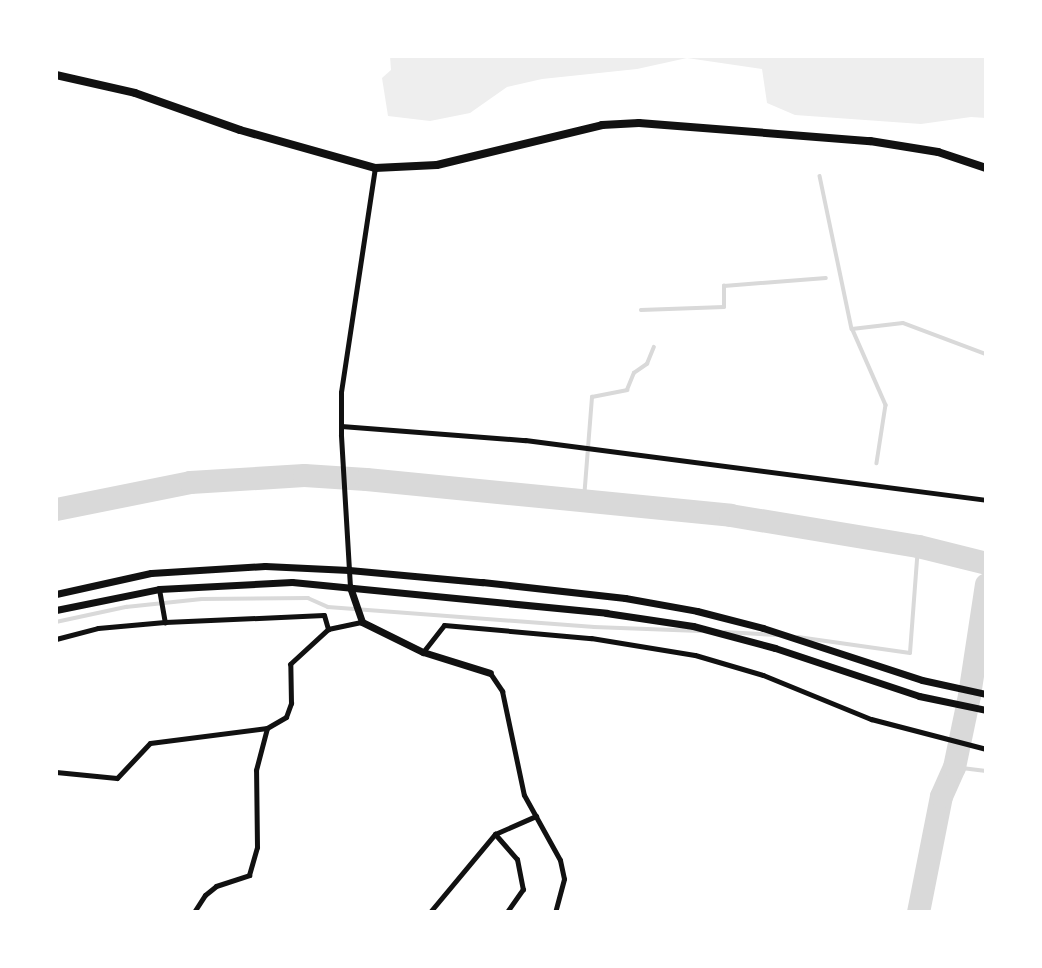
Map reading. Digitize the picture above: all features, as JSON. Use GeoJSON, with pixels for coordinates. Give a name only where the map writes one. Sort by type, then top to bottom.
{"type":"FeatureCollection","features":[{"type":"Feature","properties":{"kind":"main road"},"geometry":{"type":"LineString","coordinates":[[56,75],[135,93],[240,130],[375,169],[437,165],[602,125],[639,123],[870,141],[938,152],[986,168]]}},
{"type":"Feature","properties":{"kind":"street"},"geometry":{"type":"LineString","coordinates":[[362,622],[350,587],[341,392],[375,169]]}},
{"type":"Feature","properties":{"kind":"street"},"geometry":{"type":"LineString","coordinates":[[341,426],[538,441],[986,500]]}},
{"type":"Feature","properties":{"kind":"street"},"geometry":{"type":"LineString","coordinates":[[56,594],[151,573],[265,566],[349,570],[625,598],[697,611],[762,628],[922,680],[986,694]]}},
{"type":"Feature","properties":{"kind":"street"},"geometry":{"type":"LineString","coordinates":[[56,610],[159,589],[292,582],[606,614],[693,626],[775,648],[919,696],[984,710]]}},
{"type":"Feature","properties":{"kind":"street"},"geometry":{"type":"LineString","coordinates":[[159,589],[165,622]]}},
{"type":"Feature","properties":{"kind":"street"},"geometry":{"type":"LineString","coordinates":[[56,639],[98,628],[165,622],[324,615],[328,629]]}},
{"type":"Feature","properties":{"kind":"street"},"geometry":{"type":"LineString","coordinates":[[56,772],[117,778],[150,743],[267,728],[286,717],[291,703],[290,664],[328,629],[362,622],[422,652],[490,673],[502,691],[524,795],[560,860],[564,879],[555,912]]}},
{"type":"Feature","properties":{"kind":"street"},"geometry":{"type":"LineString","coordinates":[[422,652],[444,625],[592,638],[656,648],[736,665],[871,719],[986,749]]}},
{"type":"Feature","properties":{"kind":"street"},"geometry":{"type":"LineString","coordinates":[[194,912],[216,886],[248,875],[257,847],[256,770],[267,728]]}},
{"type":"Feature","properties":{"kind":"street"},"geometry":{"type":"LineString","coordinates":[[430,912],[495,834],[536,816]]}},
{"type":"Feature","properties":{"kind":"street"},"geometry":{"type":"LineString","coordinates":[[495,834],[517,859],[523,890],[507,912]]}},
{"type":"Feature","properties":{"kind":"shaded area"},"geometry":{"type":"Polygon","coordinates":[[[390,56],[986,56],[986,118],[971,117],[921,124],[795,115],[767,103],[762,69],[687,58],[637,69],[542,79],[507,87],[470,113],[430,121],[388,116],[382,78],[391,70],[390,56]]]}},
{"type":"Feature","properties":{"kind":"waterway"},"geometry":{"type":"LineString","coordinates":[[820,176],[852,329],[903,323],[986,354]]}},
{"type":"Feature","properties":{"kind":"waterway"},"geometry":{"type":"LineString","coordinates":[[641,310],[724,307],[724,286],[826,278]]}},
{"type":"Feature","properties":{"kind":"waterway"},"geometry":{"type":"LineString","coordinates":[[853,330],[886,405],[877,463]]}},
{"type":"Feature","properties":{"kind":"waterway"},"geometry":{"type":"LineString","coordinates":[[584,499],[592,397],[627,390],[634,373],[647,364],[654,347]]}},
{"type":"Feature","properties":{"kind":"waterway"},"geometry":{"type":"LineString","coordinates":[[56,509],[190,482],[304,475],[730,515],[918,546],[986,563]]}},
{"type":"Feature","properties":{"kind":"waterway"},"geometry":{"type":"LineString","coordinates":[[798,637],[910,653],[918,546]]}},
{"type":"Feature","properties":{"kind":"waterway"},"geometry":{"type":"LineString","coordinates":[[918,912],[941,796],[954,767],[969,695],[986,584]]}},
{"type":"Feature","properties":{"kind":"waterway"},"geometry":{"type":"LineString","coordinates":[[56,622],[126,607],[202,599],[308,598],[328,607],[594,627],[700,631]]}},
{"type":"Feature","properties":{"kind":"waterway"},"geometry":{"type":"LineString","coordinates":[[725,632],[777,635]]}},
{"type":"Feature","properties":{"kind":"waterway"},"geometry":{"type":"LineString","coordinates":[[954,767],[986,771]]}}]}
